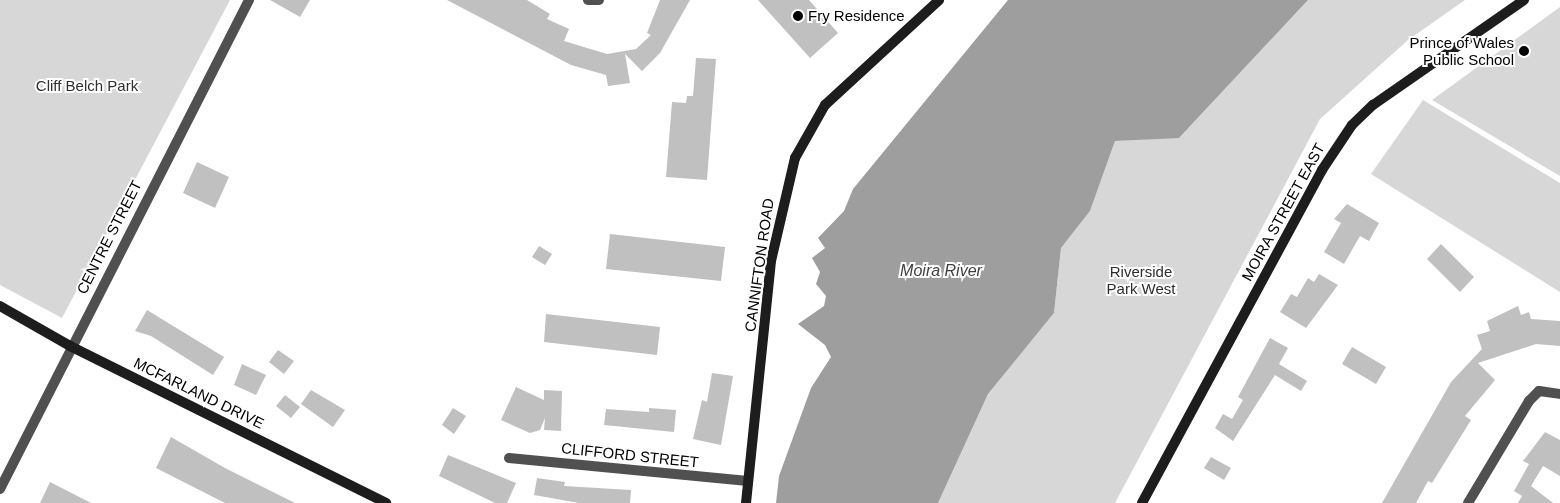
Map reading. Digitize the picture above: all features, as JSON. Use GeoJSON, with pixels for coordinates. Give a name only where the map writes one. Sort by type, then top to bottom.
{"type":"FeatureCollection","features":[{"type":"Feature","properties":{"kind":"street","name":"CENTRE STREET"},"geometry":{"type":"LineString","coordinates":[[0,490],[70,346],[249,0]]}},
{"type":"Feature","properties":{"kind":"street"},"geometry":{"type":"LineString","coordinates":[[588,0],[598,0]]}},
{"type":"Feature","properties":{"kind":"street","name":"CANNIFTON ROAD"},"geometry":{"type":"LineString","coordinates":[[746,503],[771,261],[782,201],[795,158],[825,105],[939,0]]}},
{"type":"Feature","properties":{"kind":"street","name":"MOIRA STREET EAST"},"geometry":{"type":"LineString","coordinates":[[1142,503],[1322,170],[1352,125],[1373,105],[1524,0]]}},
{"type":"Feature","properties":{"kind":"street","name":"MCFARLAND DRIVE"},"geometry":{"type":"LineString","coordinates":[[0,306],[70,346],[386,503]]}},
{"type":"Feature","properties":{"kind":"street"},"geometry":{"type":"LineString","coordinates":[[1468,503],[1529,401],[1539,391],[1560,394]]}},
{"type":"Feature","properties":{"kind":"street","name":"CLIFFORD STREET"},"geometry":{"type":"LineString","coordinates":[[509,458],[748,481]]}},
{"type":"Feature","properties":{"kind":"green space","name":"Cliff Belch Park"},"geometry":{"type":"Polygon","coordinates":[[[0,0],[230,0],[62,318],[0,285],[0,0]]]}},
{"type":"Feature","properties":{"kind":"green space","name":"Riverside Park West"},"geometry":{"type":"Polygon","coordinates":[[[1308,0],[1465,0],[1408,40],[1320,119],[1115,503],[938,503],[988,394],[1054,313],[1061,248],[1090,211],[1115,141],[1180,137],[1308,0]]]}},
{"type":"Feature","properties":{"kind":"green space","name":"Prince of Wales Public School"},"geometry":{"type":"Polygon","coordinates":[[[1560,7],[1560,176],[1432,100],[1560,7]]]}},
{"type":"Feature","properties":{"kind":"green space"},"geometry":{"type":"Polygon","coordinates":[[[1423,100],[1560,183],[1560,292],[1371,174],[1423,100]]]}},
{"type":"Feature","properties":{"kind":"water","name":"Moira River"},"geometry":{"type":"Polygon","coordinates":[[[1008,0],[1308,0],[1179,138],[1115,141],[1090,211],[1061,248],[1054,313],[988,394],[938,503],[776,503],[779,476],[811,388],[831,357],[825,345],[798,324],[824,306],[826,296],[816,284],[820,272],[812,258],[825,248],[818,238],[844,211],[853,189],[1008,0]]]}},
{"type":"Feature","properties":{"kind":"building"},"geometry":{"type":"Polygon","coordinates":[[[270,0],[310,0],[300,17],[270,0]]]}},
{"type":"Feature","properties":{"kind":"building"},"geometry":{"type":"Polygon","coordinates":[[[447,0],[527,0],[550,14],[547,19],[569,29],[564,41],[607,54],[636,49],[651,35],[647,33],[660,0],[690,0],[660,53],[642,71],[625,54],[630,83],[608,86],[606,75],[571,65],[447,0]]]}},
{"type":"Feature","properties":{"kind":"building","name":"Fry Residence"},"geometry":{"type":"Polygon","coordinates":[[[758,0],[809,0],[838,33],[810,58],[758,0]]]}},
{"type":"Feature","properties":{"kind":"building"},"geometry":{"type":"Polygon","coordinates":[[[696,58],[716,59],[707,180],[666,177],[672,102],[686,103],[687,96],[693,96],[696,58]]]}},
{"type":"Feature","properties":{"kind":"building"},"geometry":{"type":"Polygon","coordinates":[[[197,162],[229,177],[215,208],[183,193],[197,162]]]}},
{"type":"Feature","properties":{"kind":"building"},"geometry":{"type":"Polygon","coordinates":[[[1347,204],[1379,223],[1369,241],[1360,236],[1344,264],[1324,252],[1341,223],[1334,219],[1347,204]]]}},
{"type":"Feature","properties":{"kind":"building"},"geometry":{"type":"Polygon","coordinates":[[[610,234],[725,247],[721,281],[606,269],[610,234]]]}},
{"type":"Feature","properties":{"kind":"building"},"geometry":{"type":"Polygon","coordinates":[[[1441,244],[1474,277],[1460,292],[1427,259],[1441,244]]]}},
{"type":"Feature","properties":{"kind":"building"},"geometry":{"type":"Polygon","coordinates":[[[539,246],[552,254],[545,265],[532,257],[539,246]]]}},
{"type":"Feature","properties":{"kind":"building"},"geometry":{"type":"Polygon","coordinates":[[[1319,274],[1338,285],[1306,328],[1280,312],[1291,294],[1297,297],[1308,278],[1314,282],[1319,274]]]}},
{"type":"Feature","properties":{"kind":"building"},"geometry":{"type":"Polygon","coordinates":[[[1518,306],[1521,315],[1529,312],[1531,319],[1560,321],[1560,346],[1536,344],[1478,363],[1495,380],[1465,416],[1471,420],[1432,483],[1428,481],[1416,503],[1382,503],[1451,382],[1482,349],[1477,335],[1490,331],[1487,321],[1518,306]]]}},
{"type":"Feature","properties":{"kind":"building"},"geometry":{"type":"Polygon","coordinates":[[[147,310],[224,357],[213,375],[151,336],[135,331],[147,310]]]}},
{"type":"Feature","properties":{"kind":"building"},"geometry":{"type":"Polygon","coordinates":[[[546,314],[660,327],[657,355],[544,342],[546,314]]]}},
{"type":"Feature","properties":{"kind":"building"},"geometry":{"type":"Polygon","coordinates":[[[1270,338],[1288,348],[1279,364],[1307,381],[1301,391],[1275,375],[1233,441],[1215,428],[1223,414],[1232,419],[1243,400],[1238,397],[1270,338]]]}},
{"type":"Feature","properties":{"kind":"building"},"geometry":{"type":"Polygon","coordinates":[[[1352,347],[1386,367],[1376,384],[1342,364],[1352,347]]]}},
{"type":"Feature","properties":{"kind":"building"},"geometry":{"type":"Polygon","coordinates":[[[278,350],[294,361],[284,374],[269,362],[278,350]]]}},
{"type":"Feature","properties":{"kind":"building"},"geometry":{"type":"Polygon","coordinates":[[[242,364],[266,375],[256,395],[234,385],[242,364]]]}},
{"type":"Feature","properties":{"kind":"building"},"geometry":{"type":"Polygon","coordinates":[[[712,373],[733,376],[721,445],[693,439],[702,400],[707,402],[712,373]]]}},
{"type":"Feature","properties":{"kind":"building"},"geometry":{"type":"Polygon","coordinates":[[[516,387],[544,400],[544,390],[562,391],[561,431],[544,430],[545,418],[540,430],[530,433],[501,420],[516,387]]]}},
{"type":"Feature","properties":{"kind":"building"},"geometry":{"type":"Polygon","coordinates":[[[311,390],[345,410],[333,427],[301,404],[311,390]]]}},
{"type":"Feature","properties":{"kind":"building"},"geometry":{"type":"Polygon","coordinates":[[[285,395],[300,407],[291,418],[276,406],[285,395]]]}},
{"type":"Feature","properties":{"kind":"building"},"geometry":{"type":"Polygon","coordinates":[[[453,408],[466,416],[454,434],[442,425],[453,408]]]}},
{"type":"Feature","properties":{"kind":"building"},"geometry":{"type":"Polygon","coordinates":[[[649,408],[676,410],[674,432],[604,425],[606,409],[649,412],[649,408]]]}},
{"type":"Feature","properties":{"kind":"building"},"geometry":{"type":"Polygon","coordinates":[[[1545,432],[1560,440],[1560,476],[1543,466],[1531,486],[1553,503],[1518,503],[1522,496],[1514,491],[1529,464],[1523,461],[1545,432]]]}},
{"type":"Feature","properties":{"kind":"building"},"geometry":{"type":"Polygon","coordinates":[[[171,437],[225,468],[295,503],[225,503],[156,468],[171,437]]]}},
{"type":"Feature","properties":{"kind":"building"},"geometry":{"type":"Polygon","coordinates":[[[448,455],[516,483],[507,503],[495,503],[439,476],[448,455]]]}},
{"type":"Feature","properties":{"kind":"building"},"geometry":{"type":"Polygon","coordinates":[[[1211,457],[1231,468],[1224,480],[1204,468],[1211,457]]]}},
{"type":"Feature","properties":{"kind":"building"},"geometry":{"type":"Polygon","coordinates":[[[537,478],[565,482],[564,486],[631,490],[630,503],[579,503],[534,495],[537,478]]]}},
{"type":"Feature","properties":{"kind":"building"},"geometry":{"type":"Polygon","coordinates":[[[50,482],[91,503],[40,503],[50,482]]]}},
{"type":"Feature","properties":{"kind":"place","name":"Fry Residence"},"geometry":{"type":"Point","coordinates":[798,16]}},
{"type":"Feature","properties":{"kind":"place","name":"Prince of Wales Public School"},"geometry":{"type":"Point","coordinates":[1524,51]}}]}
